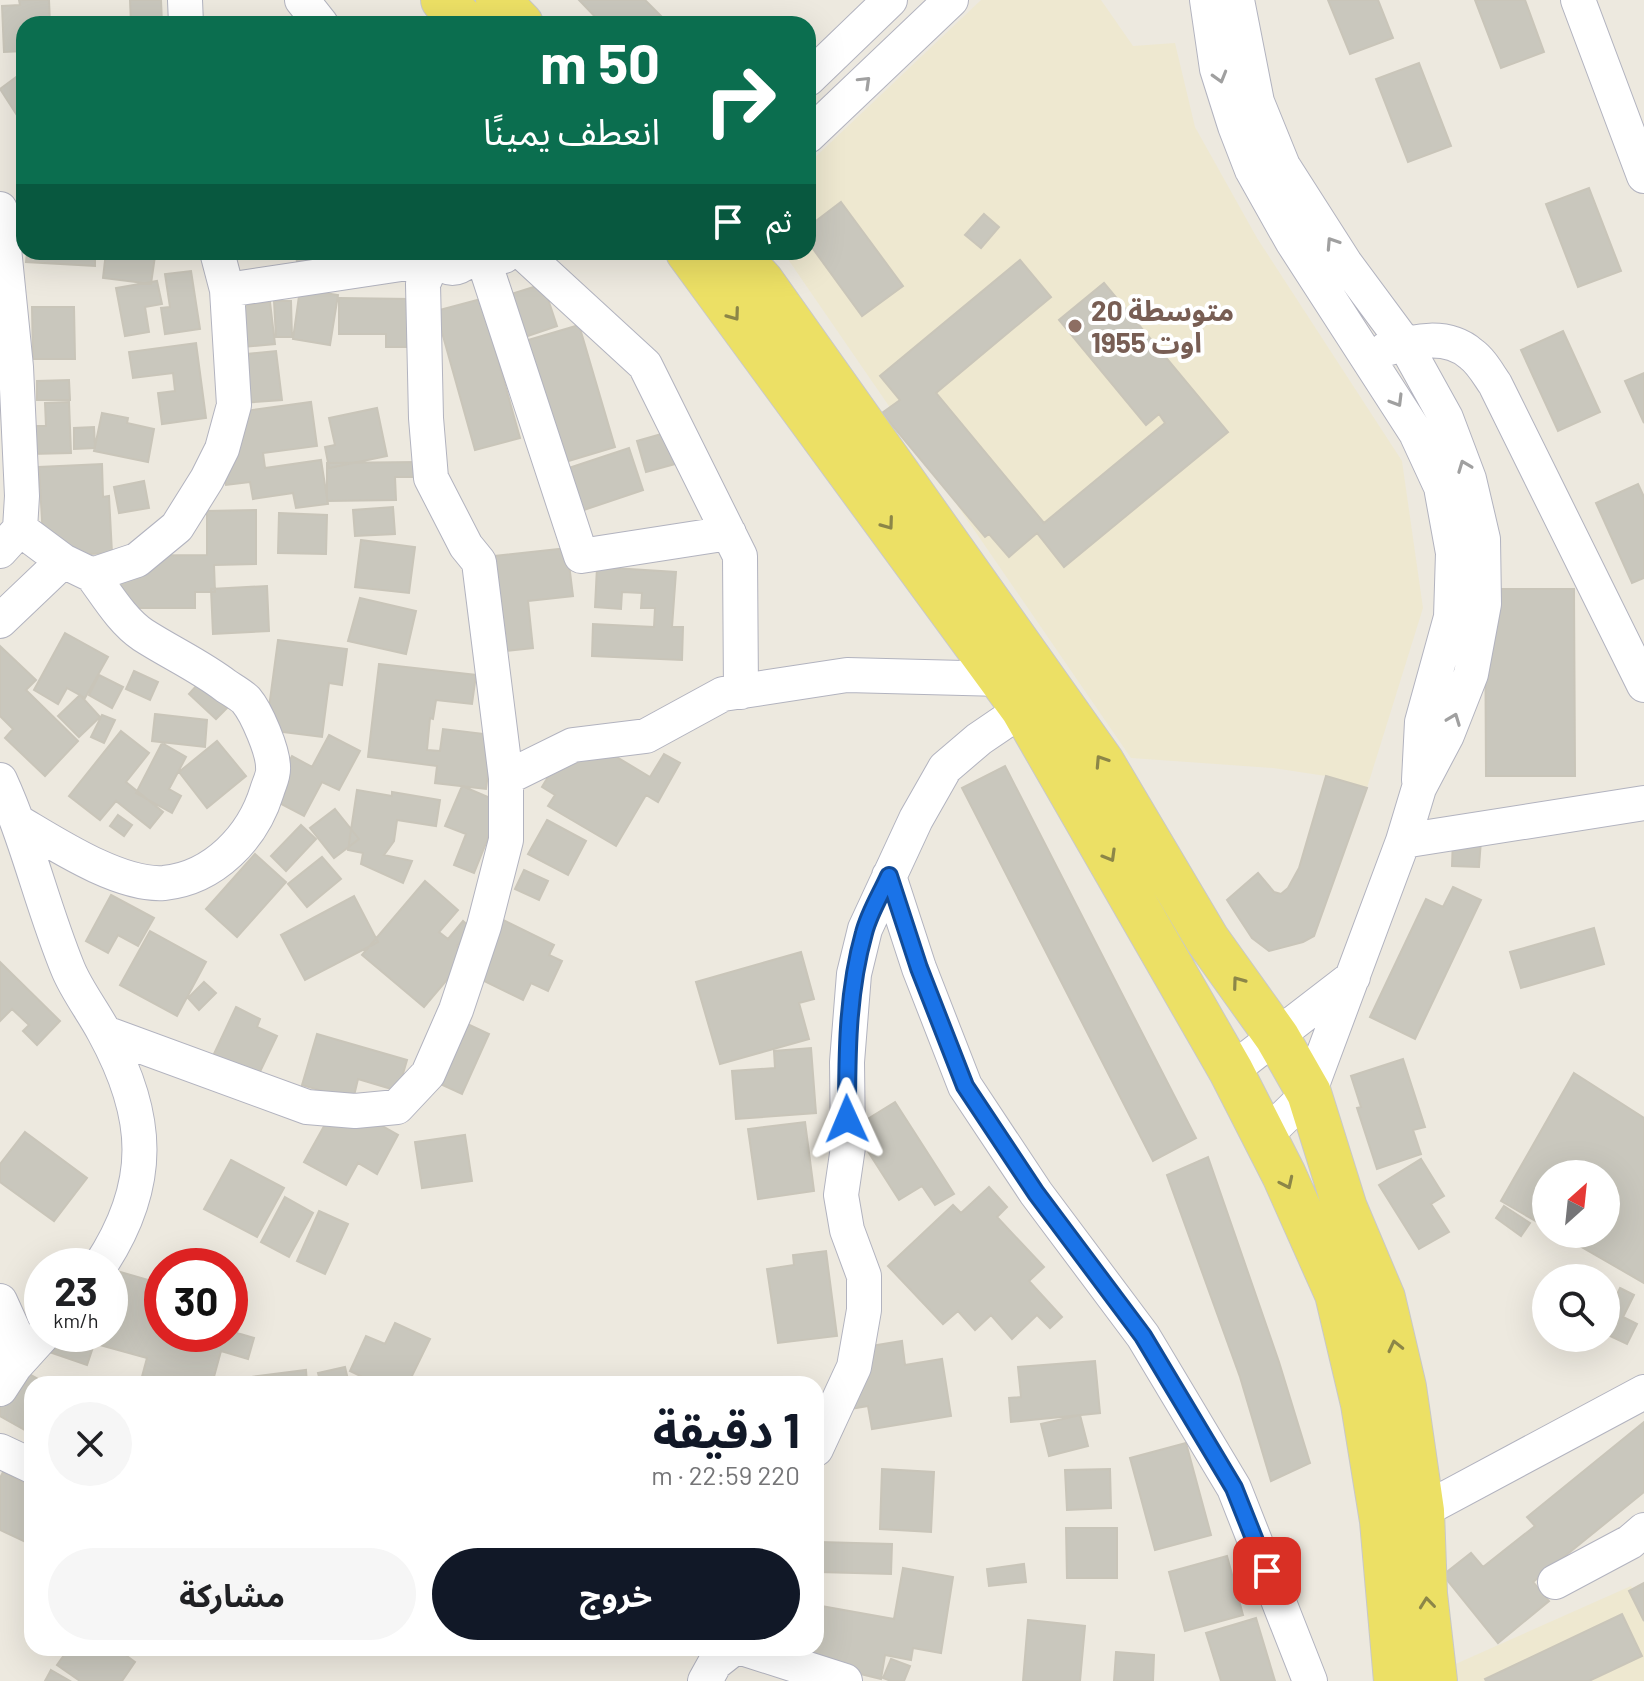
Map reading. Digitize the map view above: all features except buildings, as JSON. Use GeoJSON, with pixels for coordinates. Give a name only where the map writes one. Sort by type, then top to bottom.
{"type":"FeatureCollection","features":[{"type":"Feature","properties":{"kind":"main road"},"geometry":{"type":"LineString","coordinates":[[443,0],[458,16]]}},
{"type":"Feature","properties":{"kind":"main road"},"geometry":{"type":"LineString","coordinates":[[498,0],[513,16]]}},
{"type":"Feature","properties":{"kind":"main road"},"geometry":{"type":"LineString","coordinates":[[694,260],[1012,694],[1231,1071],[1264,1137],[1337,1294],[1363,1404],[1377,1491],[1396,1681]]}},
{"type":"Feature","properties":{"kind":"main road"},"geometry":{"type":"LineString","coordinates":[[742,260],[762,282],[1102,762],[1207,939],[1277,1037],[1309,1093],[1345,1208],[1383,1298],[1404,1387],[1422,1511],[1425,1594],[1435,1681]]}},
{"type":"Feature","properties":{"kind":"street"},"geometry":{"type":"LineString","coordinates":[[302,0],[315,16]]}},
{"type":"Feature","properties":{"kind":"street"},"geometry":{"type":"LineString","coordinates":[[816,71],[890,0]]}},
{"type":"Feature","properties":{"kind":"street"},"geometry":{"type":"LineString","coordinates":[[816,128],[951,0]]}},
{"type":"Feature","properties":{"kind":"street"},"geometry":{"type":"LineString","coordinates":[[1207,0],[1217,69],[1252,170],[1292,241],[1416,433],[1441,487],[1453,553],[1451,617],[1422,722],[1419,788]]}},
{"type":"Feature","properties":{"kind":"street"},"geometry":{"type":"LineString","coordinates":[[1237,0],[1257,102],[1283,166],[1345,263],[1405,344],[1446,418],[1469,479],[1483,539],[1484,604],[1471,674],[1447,735],[1419,788],[1403,841],[1309,1093],[1264,1137]]}},
{"type":"Feature","properties":{"kind":"street"},"geometry":{"type":"LineString","coordinates":[[1578,0],[1644,176]]}},
{"type":"Feature","properties":{"kind":"street"},"geometry":{"type":"LineString","coordinates":[[0,209],[16,367],[22,496],[10,540],[78,568],[141,633],[205,669],[246,700],[267,740],[274,768],[258,813],[247,833],[223,860],[193,876],[163,883],[94,866],[20,823]]}},
{"type":"Feature","properties":{"kind":"street"},"geometry":{"type":"LineString","coordinates":[[0,621],[78,568],[137,560],[177,527],[207,479],[222,449],[234,405],[227,290],[219,260]]}},
{"type":"Feature","properties":{"kind":"street"},"geometry":{"type":"LineString","coordinates":[[227,290],[409,260]]}},
{"type":"Feature","properties":{"kind":"street"},"geometry":{"type":"LineString","coordinates":[[105,1033],[307,1107],[355,1111],[397,1107],[428,1074],[456,1010],[484,926],[506,840],[506,778],[479,562],[466,546],[431,478],[426,418],[423,284],[432,260]]}},
{"type":"Feature","properties":{"kind":"street"},"geometry":{"type":"LineString","coordinates":[[437,260],[446,269],[459,269],[471,260]]}},
{"type":"Feature","properties":{"kind":"street"},"geometry":{"type":"LineString","coordinates":[[476,260],[581,556],[729,533]]}},
{"type":"Feature","properties":{"kind":"street"},"geometry":{"type":"LineString","coordinates":[[530,260],[645,365],[729,533],[740,556],[741,692]]}},
{"type":"Feature","properties":{"kind":"street"},"geometry":{"type":"LineString","coordinates":[[1367,355],[1427,341],[1450,342],[1472,354],[1495,384],[1644,685]]}},
{"type":"Feature","properties":{"kind":"street"},"geometry":{"type":"LineString","coordinates":[[506,778],[573,745],[646,736],[723,694],[847,675],[1012,694],[979,739],[945,768],[916,819],[865,929],[854,974],[847,1062],[848,1147],[841,1195],[847,1230],[864,1276],[864,1310],[854,1367],[824,1432]]}},
{"type":"Feature","properties":{"kind":"street"},"geometry":{"type":"LineString","coordinates":[[0,780],[20,823],[42,900],[69,972],[105,1033],[131,1093],[140,1130],[140,1166],[130,1209],[113,1248]]}},
{"type":"Feature","properties":{"kind":"street"},"geometry":{"type":"LineString","coordinates":[[1403,841],[1644,803]]}},
{"type":"Feature","properties":{"kind":"street"},"geometry":{"type":"LineString","coordinates":[[889,876],[919,968],[965,1086],[1036,1193],[1143,1336],[1234,1488],[1310,1681]]}},
{"type":"Feature","properties":{"kind":"street"},"geometry":{"type":"LineString","coordinates":[[1231,1071],[1354,976]]}},
{"type":"Feature","properties":{"kind":"street"},"geometry":{"type":"LineString","coordinates":[[0,1301],[15,1334],[8,1378]]}},
{"type":"Feature","properties":{"kind":"street"},"geometry":{"type":"LineString","coordinates":[[8,1378],[29,1352]]}},
{"type":"Feature","properties":{"kind":"street"},"geometry":{"type":"LineString","coordinates":[[1422,1511],[1644,1392]]}},
{"type":"Feature","properties":{"kind":"street"},"geometry":{"type":"LineString","coordinates":[[0,1451],[24,1462]]}},
{"type":"Feature","properties":{"kind":"street"},"geometry":{"type":"LineString","coordinates":[[1555,1582],[1630,1542],[1644,1530]]}},
{"type":"Feature","properties":{"kind":"street"},"geometry":{"type":"LineString","coordinates":[[705,1681],[715,1663],[724,1656]]}},
{"type":"Feature","properties":{"kind":"street"},"geometry":{"type":"LineString","coordinates":[[767,1656],[845,1681]]}},
{"type":"Feature","properties":{"kind":"shaded area","name":"متوسطة 20 اوت 1955"},"geometry":{"type":"Polygon","coordinates":[[[981,0],[1101,0],[1133,46],[1175,43],[1195,127],[1257,238],[1402,461],[1423,608],[1367,788],[1326,776],[1273,768],[1131,758],[789,260],[816,260],[816,156],[981,0]]]}},
{"type":"Feature","properties":{"kind":"shaded area"},"geometry":{"type":"Polygon","coordinates":[[[1631,1586],[1644,1616],[1644,1681],[1458,1681],[1451,1666],[1631,1586]]]}},
{"type":"Feature","properties":{"kind":"place","name":"متوسطة 20 اوت 1955"},"geometry":{"type":"Point","coordinates":[1075,326]}},
{"type":"Feature","properties":{"kind":"route"},"geometry":{"type":"LineString","coordinates":[[847,1119],[847,1062],[854,974],[865,929],[889,876],[919,968],[965,1086],[1036,1193],[1143,1336],[1234,1488],[1267,1571]]}}]}
